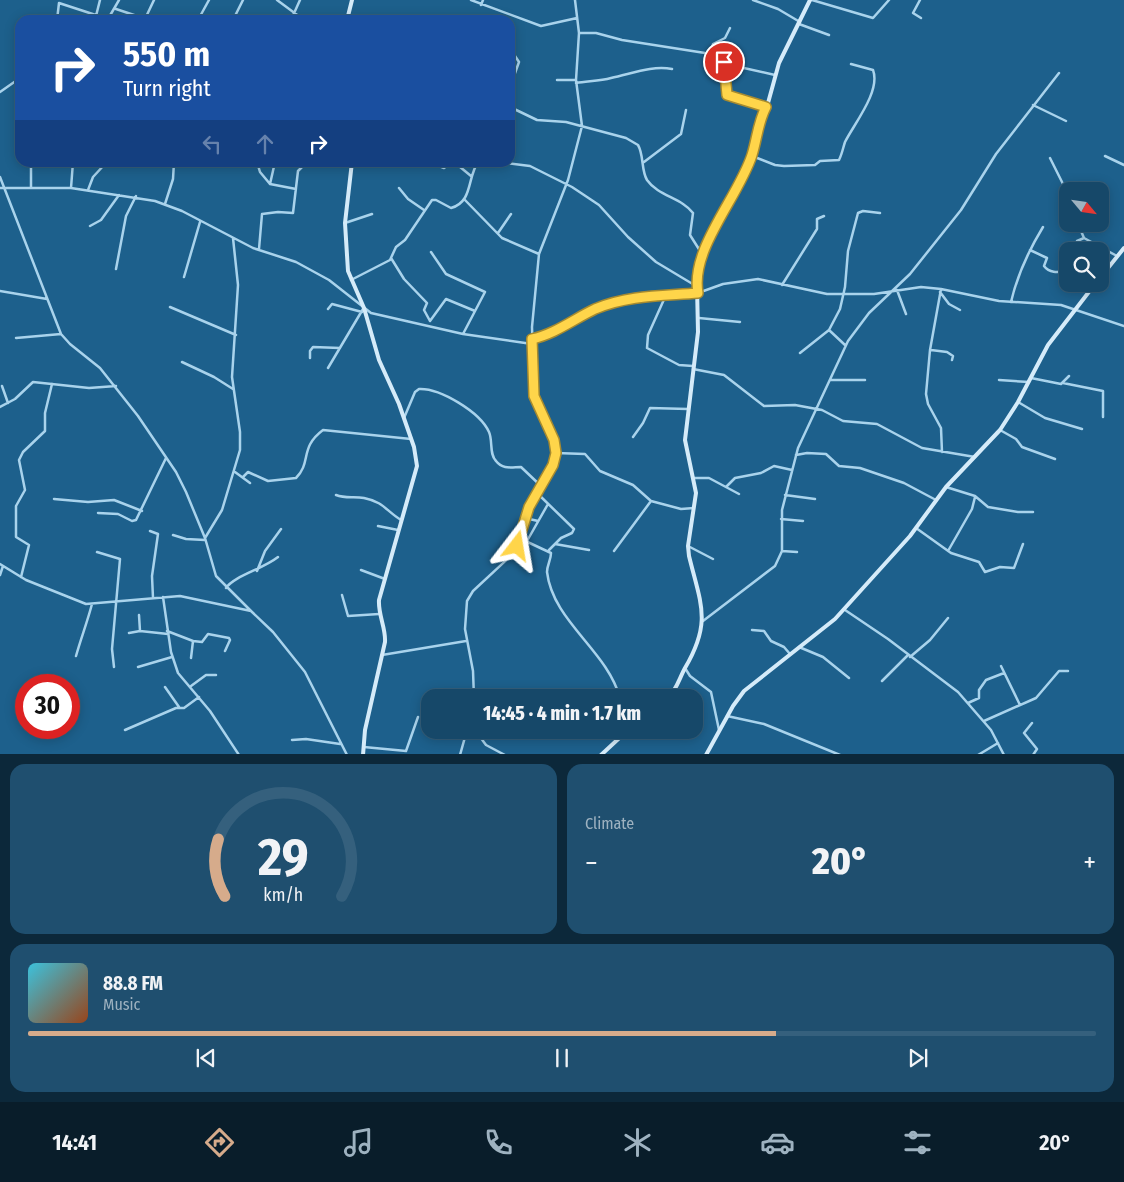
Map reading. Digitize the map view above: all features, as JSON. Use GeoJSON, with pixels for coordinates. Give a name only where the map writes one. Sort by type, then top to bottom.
{"type":"FeatureCollection","features":[{"type":"Feature","properties":{"kind":"street"},"geometry":{"type":"LineString","coordinates":[[96,15],[100,0]]}},
{"type":"Feature","properties":{"kind":"street"},"geometry":{"type":"LineString","coordinates":[[111,15],[119,0]]}},
{"type":"Feature","properties":{"kind":"street"},"geometry":{"type":"LineString","coordinates":[[148,15],[154,0]]}},
{"type":"Feature","properties":{"kind":"street"},"geometry":{"type":"LineString","coordinates":[[201,15],[209,0]]}},
{"type":"Feature","properties":{"kind":"street"},"geometry":{"type":"LineString","coordinates":[[236,15],[243,0]]}},
{"type":"Feature","properties":{"kind":"street"},"geometry":{"type":"LineString","coordinates":[[277,0],[298,15]]}},
{"type":"Feature","properties":{"kind":"street"},"geometry":{"type":"LineString","coordinates":[[295,13],[300,0]]}},
{"type":"Feature","properties":{"kind":"street"},"geometry":{"type":"LineString","coordinates":[[348,15],[352,0]]}},
{"type":"Feature","properties":{"kind":"street"},"geometry":{"type":"LineString","coordinates":[[470,0],[510,15]]}},
{"type":"Feature","properties":{"kind":"street"},"geometry":{"type":"LineString","coordinates":[[481,5],[483,0]]}},
{"type":"Feature","properties":{"kind":"street"},"geometry":{"type":"LineString","coordinates":[[474,689],[473,671],[466,641],[465,615],[469,596],[512,557],[525,518],[553,465],[556,453],[554,440],[534,396],[532,339],[539,254],[566,185],[582,126],[576,81],[579,33],[575,0]]}},
{"type":"Feature","properties":{"kind":"street"},"geometry":{"type":"LineString","coordinates":[[753,0],[778,9],[799,23],[829,35]]}},
{"type":"Feature","properties":{"kind":"street"},"geometry":{"type":"LineString","coordinates":[[676,689],[698,644],[703,621],[688,546],[696,493],[685,445],[699,318],[697,286],[702,254],[737,191],[752,156],[760,121],[775,75],[811,0],[873,18],[889,0]]}},
{"type":"Feature","properties":{"kind":"street"},"geometry":{"type":"LineString","coordinates":[[920,0],[913,13],[921,18]]}},
{"type":"Feature","properties":{"kind":"street"},"geometry":{"type":"LineString","coordinates":[[58,15],[59,4],[93,15]]}},
{"type":"Feature","properties":{"kind":"street"},"geometry":{"type":"LineString","coordinates":[[116,9],[135,15]]}},
{"type":"Feature","properties":{"kind":"street"},"geometry":{"type":"LineString","coordinates":[[515,17],[541,26],[577,18]]}},
{"type":"Feature","properties":{"kind":"street"},"geometry":{"type":"LineString","coordinates":[[710,55],[713,44],[725,38],[730,28]]}},
{"type":"Feature","properties":{"kind":"street"},"geometry":{"type":"LineString","coordinates":[[579,33],[596,33],[622,40],[710,55],[726,64],[775,75]]}},
{"type":"Feature","properties":{"kind":"street"},"geometry":{"type":"LineString","coordinates":[[515,56],[519,62],[515,74]]}},
{"type":"Feature","properties":{"kind":"street"},"geometry":{"type":"LineString","coordinates":[[726,64],[727,95],[766,107]]}},
{"type":"Feature","properties":{"kind":"street"},"geometry":{"type":"LineString","coordinates":[[752,156],[784,166],[815,165],[820,161],[839,160],[845,143],[857,124],[874,86],[873,70],[851,64]]}},
{"type":"Feature","properties":{"kind":"street"},"geometry":{"type":"LineString","coordinates":[[557,80],[610,79],[660,66],[672,69]]}},
{"type":"Feature","properties":{"kind":"street"},"geometry":{"type":"LineString","coordinates":[[703,621],[772,570],[782,551],[782,519],[796,455],[846,345],[869,313],[891,290],[907,277],[961,210],[996,154],[1059,73]]}},
{"type":"Feature","properties":{"kind":"street"},"geometry":{"type":"LineString","coordinates":[[0,92],[15,80]]}},
{"type":"Feature","properties":{"kind":"street"},"geometry":{"type":"LineString","coordinates":[[1033,105],[1066,121]]}},
{"type":"Feature","properties":{"kind":"street"},"geometry":{"type":"LineString","coordinates":[[515,108],[542,122],[566,122],[634,142],[640,148],[647,178],[652,185],[693,212],[690,238],[702,254]]}},
{"type":"Feature","properties":{"kind":"street"},"geometry":{"type":"LineString","coordinates":[[644,162],[681,134],[686,110]]}},
{"type":"Feature","properties":{"kind":"street"},"geometry":{"type":"LineString","coordinates":[[1106,156],[1124,165]]}},
{"type":"Feature","properties":{"kind":"street"},"geometry":{"type":"LineString","coordinates":[[1050,158],[1062,182]]}},
{"type":"Feature","properties":{"kind":"street"},"geometry":{"type":"LineString","coordinates":[[515,164],[530,166],[599,204],[628,237],[656,262],[697,286]]}},
{"type":"Feature","properties":{"kind":"street"},"geometry":{"type":"LineString","coordinates":[[31,167],[31,188]]}},
{"type":"Feature","properties":{"kind":"street"},"geometry":{"type":"LineString","coordinates":[[71,188],[73,167]]}},
{"type":"Feature","properties":{"kind":"street"},"geometry":{"type":"LineString","coordinates":[[88,190],[93,177],[101,167]]}},
{"type":"Feature","properties":{"kind":"street"},"geometry":{"type":"LineString","coordinates":[[165,204],[173,179],[174,167]]}},
{"type":"Feature","properties":{"kind":"street"},"geometry":{"type":"LineString","coordinates":[[258,167],[260,172],[270,184],[296,189]]}},
{"type":"Feature","properties":{"kind":"street"},"geometry":{"type":"LineString","coordinates":[[270,184],[274,167]]}},
{"type":"Feature","properties":{"kind":"street"},"geometry":{"type":"LineString","coordinates":[[259,249],[262,214],[293,213],[299,169],[304,167]]}},
{"type":"Feature","properties":{"kind":"street"},"geometry":{"type":"LineString","coordinates":[[351,167],[345,223],[348,271],[379,360],[404,418],[417,466],[379,600],[379,614],[385,638],[365,730],[363,754]]}},
{"type":"Feature","properties":{"kind":"street"},"geometry":{"type":"LineString","coordinates":[[459,167],[471,176]]}},
{"type":"Feature","properties":{"kind":"street"},"geometry":{"type":"LineString","coordinates":[[351,280],[391,258],[396,247],[405,240],[424,210],[434,199],[451,208],[464,199],[470,188],[471,176],[476,167]]}},
{"type":"Feature","properties":{"kind":"street"},"geometry":{"type":"LineString","coordinates":[[0,177],[2,188],[61,334],[70,344],[100,368],[116,386],[166,458],[186,492],[205,539],[216,576],[226,588],[273,632],[305,672],[340,744],[347,754]]}},
{"type":"Feature","properties":{"kind":"street"},"geometry":{"type":"LineString","coordinates":[[2,188],[71,188],[136,196],[165,204],[233,238],[259,249],[289,258],[313,270],[363,310]]}},
{"type":"Feature","properties":{"kind":"street"},"geometry":{"type":"LineString","coordinates":[[399,188],[410,201],[424,210]]}},
{"type":"Feature","properties":{"kind":"street"},"geometry":{"type":"LineString","coordinates":[[90,226],[101,220],[119,195]]}},
{"type":"Feature","properties":{"kind":"street"},"geometry":{"type":"LineString","coordinates":[[116,269],[126,216],[136,196]]}},
{"type":"Feature","properties":{"kind":"street"},"geometry":{"type":"LineString","coordinates":[[464,199],[498,233],[511,243],[539,254]]}},
{"type":"Feature","properties":{"kind":"street"},"geometry":{"type":"LineString","coordinates":[[800,353],[829,330],[841,305],[848,251],[858,213],[863,211],[880,213]]}},
{"type":"Feature","properties":{"kind":"street"},"geometry":{"type":"LineString","coordinates":[[345,223],[372,214]]}},
{"type":"Feature","properties":{"kind":"street"},"geometry":{"type":"LineString","coordinates":[[498,233],[511,214]]}},
{"type":"Feature","properties":{"kind":"street"},"geometry":{"type":"LineString","coordinates":[[782,285],[817,229],[817,219],[824,216]]}},
{"type":"Feature","properties":{"kind":"street"},"geometry":{"type":"LineString","coordinates":[[184,277],[200,222]]}},
{"type":"Feature","properties":{"kind":"street"},"geometry":{"type":"LineString","coordinates":[[1011,302],[1016,281],[1043,227]]}},
{"type":"Feature","properties":{"kind":"street"},"geometry":{"type":"LineString","coordinates":[[1081,232],[1084,238],[1117,256]]}},
{"type":"Feature","properties":{"kind":"street"},"geometry":{"type":"LineString","coordinates":[[205,539],[222,510],[235,472],[241,440],[233,389],[233,354],[236,335],[238,286],[233,238]]}},
{"type":"Feature","properties":{"kind":"street"},"geometry":{"type":"LineString","coordinates":[[1076,242],[1084,238]]}},
{"type":"Feature","properties":{"kind":"street"},"geometry":{"type":"LineString","coordinates":[[1109,266],[1124,248]]}},
{"type":"Feature","properties":{"kind":"street"},"geometry":{"type":"LineString","coordinates":[[1030,250],[1047,258],[1044,266],[1046,269],[1056,273],[1059,272]]}},
{"type":"Feature","properties":{"kind":"street"},"geometry":{"type":"LineString","coordinates":[[432,252],[446,274],[484,290],[464,334]]}},
{"type":"Feature","properties":{"kind":"street"},"geometry":{"type":"LineString","coordinates":[[391,258],[404,279],[427,303],[424,310],[429,323]]}},
{"type":"Feature","properties":{"kind":"street"},"geometry":{"type":"LineString","coordinates":[[532,339],[553,332],[595,310],[617,302],[666,295],[698,293],[723,284],[747,280],[765,280],[814,292],[867,294],[920,287],[1011,302],[1053,304],[1075,309],[1124,326]]}},
{"type":"Feature","properties":{"kind":"street"},"geometry":{"type":"LineString","coordinates":[[896,290],[906,314]]}},
{"type":"Feature","properties":{"kind":"street"},"geometry":{"type":"LineString","coordinates":[[941,290],[949,304],[960,310]]}},
{"type":"Feature","properties":{"kind":"street"},"geometry":{"type":"LineString","coordinates":[[941,290],[930,350],[927,400],[941,428],[942,452]]}},
{"type":"Feature","properties":{"kind":"street"},"geometry":{"type":"LineString","coordinates":[[0,291],[47,299]]}},
{"type":"Feature","properties":{"kind":"street"},"geometry":{"type":"LineString","coordinates":[[706,754],[727,716],[744,691],[844,610],[916,528],[946,487],[1000,430],[1018,402],[1048,345],[1089,292]]}},
{"type":"Feature","properties":{"kind":"street"},"geometry":{"type":"LineString","coordinates":[[666,295],[648,335],[647,348],[679,365],[724,375],[764,406],[795,405],[816,408],[844,421],[877,424],[922,448],[975,457]]}},
{"type":"Feature","properties":{"kind":"street"},"geometry":{"type":"LineString","coordinates":[[429,323],[446,299],[475,311]]}},
{"type":"Feature","properties":{"kind":"street"},"geometry":{"type":"LineString","coordinates":[[328,309],[332,304],[375,314],[429,323],[464,334],[532,344]]}},
{"type":"Feature","properties":{"kind":"street"},"geometry":{"type":"LineString","coordinates":[[170,307],[236,335]]}},
{"type":"Feature","properties":{"kind":"street"},"geometry":{"type":"LineString","coordinates":[[328,368],[363,310]]}},
{"type":"Feature","properties":{"kind":"street"},"geometry":{"type":"LineString","coordinates":[[699,318],[740,322]]}},
{"type":"Feature","properties":{"kind":"street"},"geometry":{"type":"LineString","coordinates":[[829,330],[846,345]]}},
{"type":"Feature","properties":{"kind":"street"},"geometry":{"type":"LineString","coordinates":[[16,338],[61,334]]}},
{"type":"Feature","properties":{"kind":"street"},"geometry":{"type":"LineString","coordinates":[[310,358],[310,351],[314,347],[340,348]]}},
{"type":"Feature","properties":{"kind":"street"},"geometry":{"type":"LineString","coordinates":[[930,350],[952,354],[952,360]]}},
{"type":"Feature","properties":{"kind":"street"},"geometry":{"type":"LineString","coordinates":[[182,362],[214,377],[233,389]]}},
{"type":"Feature","properties":{"kind":"street"},"geometry":{"type":"LineString","coordinates":[[1063,383],[1069,376]]}},
{"type":"Feature","properties":{"kind":"street"},"geometry":{"type":"LineString","coordinates":[[831,380],[865,380]]}},
{"type":"Feature","properties":{"kind":"street"},"geometry":{"type":"LineString","coordinates":[[999,380],[1063,383],[1103,391],[1103,417]]}},
{"type":"Feature","properties":{"kind":"street"},"geometry":{"type":"LineString","coordinates":[[0,407],[8,403],[33,382],[89,388],[116,386]]}},
{"type":"Feature","properties":{"kind":"street"},"geometry":{"type":"LineString","coordinates":[[21,577],[29,545],[16,537],[16,506],[25,490],[20,460],[23,452],[45,431],[45,413],[52,384]]}},
{"type":"Feature","properties":{"kind":"street"},"geometry":{"type":"LineString","coordinates":[[2,386],[8,403]]}},
{"type":"Feature","properties":{"kind":"street"},"geometry":{"type":"LineString","coordinates":[[404,418],[415,392],[419,389],[452,398],[478,417],[487,427],[491,436],[494,459],[497,463],[510,469],[521,467],[541,486]]}},
{"type":"Feature","properties":{"kind":"street"},"geometry":{"type":"LineString","coordinates":[[1018,402],[1046,418],[1082,429]]}},
{"type":"Feature","properties":{"kind":"street"},"geometry":{"type":"LineString","coordinates":[[633,437],[644,423],[650,408],[688,408]]}},
{"type":"Feature","properties":{"kind":"street"},"geometry":{"type":"LineString","coordinates":[[243,477],[248,472],[268,481],[296,478],[304,467],[309,445],[323,430],[411,440]]}},
{"type":"Feature","properties":{"kind":"street"},"geometry":{"type":"LineString","coordinates":[[1000,430],[1016,439],[1022,448],[1055,459]]}},
{"type":"Feature","properties":{"kind":"street"},"geometry":{"type":"LineString","coordinates":[[796,455],[807,452],[826,454],[839,466],[860,468],[904,483],[936,500]]}},
{"type":"Feature","properties":{"kind":"street"},"geometry":{"type":"LineString","coordinates":[[556,453],[585,454],[600,471],[633,485],[651,500],[681,509],[694,508]]}},
{"type":"Feature","properties":{"kind":"street"},"geometry":{"type":"LineString","coordinates":[[98,513],[118,514],[134,521],[142,511],[166,458]]}},
{"type":"Feature","properties":{"kind":"street"},"geometry":{"type":"LineString","coordinates":[[727,486],[735,478],[761,473],[774,466],[792,470]]}},
{"type":"Feature","properties":{"kind":"street"},"geometry":{"type":"LineString","coordinates":[[235,472],[250,483]]}},
{"type":"Feature","properties":{"kind":"street"},"geometry":{"type":"LineString","coordinates":[[694,478],[709,478],[740,494]]}},
{"type":"Feature","properties":{"kind":"street"},"geometry":{"type":"LineString","coordinates":[[946,487],[975,496],[988,507],[1018,512],[1033,512]]}},
{"type":"Feature","properties":{"kind":"street"},"geometry":{"type":"LineString","coordinates":[[537,493],[574,529],[572,533],[549,550]]}},
{"type":"Feature","properties":{"kind":"street"},"geometry":{"type":"LineString","coordinates":[[336,495],[348,499],[361,497],[382,504],[402,521]]}},
{"type":"Feature","properties":{"kind":"street"},"geometry":{"type":"LineString","coordinates":[[786,495],[815,499]]}},
{"type":"Feature","properties":{"kind":"street"},"geometry":{"type":"LineString","coordinates":[[948,551],[972,510],[975,496]]}},
{"type":"Feature","properties":{"kind":"street"},"geometry":{"type":"LineString","coordinates":[[54,499],[88,502],[116,500],[142,511]]}},
{"type":"Feature","properties":{"kind":"street"},"geometry":{"type":"LineString","coordinates":[[614,551],[651,500]]}},
{"type":"Feature","properties":{"kind":"street"},"geometry":{"type":"LineString","coordinates":[[527,541],[548,504]]}},
{"type":"Feature","properties":{"kind":"street"},"geometry":{"type":"LineString","coordinates":[[525,518],[538,521]]}},
{"type":"Feature","properties":{"kind":"street"},"geometry":{"type":"LineString","coordinates":[[782,519],[804,521]]}},
{"type":"Feature","properties":{"kind":"street"},"geometry":{"type":"LineString","coordinates":[[378,526],[400,530]]}},
{"type":"Feature","properties":{"kind":"street"},"geometry":{"type":"LineString","coordinates":[[916,528],[948,551],[979,562],[985,572],[1000,567],[1014,568],[1023,544]]}},
{"type":"Feature","properties":{"kind":"street"},"geometry":{"type":"LineString","coordinates":[[257,571],[265,551],[281,529]]}},
{"type":"Feature","properties":{"kind":"street"},"geometry":{"type":"LineString","coordinates":[[150,531],[158,534],[152,576],[153,598]]}},
{"type":"Feature","properties":{"kind":"street"},"geometry":{"type":"LineString","coordinates":[[173,534],[186,539],[205,539]]}},
{"type":"Feature","properties":{"kind":"street"},"geometry":{"type":"LineString","coordinates":[[519,538],[549,550],[552,556],[548,574],[553,596],[612,677],[617,689]]}},
{"type":"Feature","properties":{"kind":"street"},"geometry":{"type":"LineString","coordinates":[[555,544],[589,550]]}},
{"type":"Feature","properties":{"kind":"street"},"geometry":{"type":"LineString","coordinates":[[688,546],[713,559]]}},
{"type":"Feature","properties":{"kind":"street"},"geometry":{"type":"LineString","coordinates":[[782,551],[797,552]]}},
{"type":"Feature","properties":{"kind":"street"},"geometry":{"type":"LineString","coordinates":[[97,552],[120,559],[118,600],[112,649],[114,667]]}},
{"type":"Feature","properties":{"kind":"street"},"geometry":{"type":"LineString","coordinates":[[226,588],[237,578],[257,571],[278,557]]}},
{"type":"Feature","properties":{"kind":"street"},"geometry":{"type":"LineString","coordinates":[[0,574],[2,565],[21,577],[76,601],[92,604],[118,600],[180,596],[251,612]]}},
{"type":"Feature","properties":{"kind":"street"},"geometry":{"type":"LineString","coordinates":[[361,570],[385,579]]}},
{"type":"Feature","properties":{"kind":"street"},"geometry":{"type":"LineString","coordinates":[[342,595],[348,616],[379,614]]}},
{"type":"Feature","properties":{"kind":"street"},"geometry":{"type":"LineString","coordinates":[[163,597],[167,633],[172,657],[178,673],[191,686],[239,754]]}},
{"type":"Feature","properties":{"kind":"street"},"geometry":{"type":"LineString","coordinates":[[76,656],[82,630],[88,622],[92,604]]}},
{"type":"Feature","properties":{"kind":"street"},"geometry":{"type":"LineString","coordinates":[[844,610],[949,684],[984,721],[1004,754]]}},
{"type":"Feature","properties":{"kind":"street"},"geometry":{"type":"LineString","coordinates":[[140,616],[140,631]]}},
{"type":"Feature","properties":{"kind":"street"},"geometry":{"type":"LineString","coordinates":[[882,681],[930,640],[948,618]]}},
{"type":"Feature","properties":{"kind":"street"},"geometry":{"type":"LineString","coordinates":[[752,630],[764,632],[771,641],[784,647],[790,654]]}},
{"type":"Feature","properties":{"kind":"street"},"geometry":{"type":"LineString","coordinates":[[128,633],[140,631],[167,633],[202,642],[208,634],[230,640],[225,650]]}},
{"type":"Feature","properties":{"kind":"street"},"geometry":{"type":"LineString","coordinates":[[191,658],[193,641]]}},
{"type":"Feature","properties":{"kind":"street"},"geometry":{"type":"LineString","coordinates":[[382,655],[466,641]]}},
{"type":"Feature","properties":{"kind":"street"},"geometry":{"type":"LineString","coordinates":[[799,647],[823,657],[849,678]]}},
{"type":"Feature","properties":{"kind":"street"},"geometry":{"type":"LineString","coordinates":[[138,667],[172,657]]}},
{"type":"Feature","properties":{"kind":"street"},"geometry":{"type":"LineString","coordinates":[[1001,666],[1020,705]]}},
{"type":"Feature","properties":{"kind":"street"},"geometry":{"type":"LineString","coordinates":[[685,668],[690,676],[711,692],[719,731]]}},
{"type":"Feature","properties":{"kind":"street"},"geometry":{"type":"LineString","coordinates":[[984,721],[1036,698],[1059,671],[1068,671]]}},
{"type":"Feature","properties":{"kind":"street"},"geometry":{"type":"LineString","coordinates":[[967,703],[979,698],[979,690],[986,680],[1004,672]]}},
{"type":"Feature","properties":{"kind":"street"},"geometry":{"type":"LineString","coordinates":[[191,686],[206,675],[216,674]]}},
{"type":"Feature","properties":{"kind":"street"},"geometry":{"type":"LineString","coordinates":[[165,686],[179,707]]}},
{"type":"Feature","properties":{"kind":"street"},"geometry":{"type":"LineString","coordinates":[[125,730],[179,707],[184,708],[199,697]]}},
{"type":"Feature","properties":{"kind":"street"},"geometry":{"type":"LineString","coordinates":[[727,716],[764,724],[840,754]]}},
{"type":"Feature","properties":{"kind":"street"},"geometry":{"type":"LineString","coordinates":[[364,747],[378,750],[406,751],[418,717]]}},
{"type":"Feature","properties":{"kind":"street"},"geometry":{"type":"LineString","coordinates":[[1032,723],[1024,733],[1037,749],[1033,754]]}},
{"type":"Feature","properties":{"kind":"street"},"geometry":{"type":"LineString","coordinates":[[292,740],[306,739],[340,744]]}},
{"type":"Feature","properties":{"kind":"street"},"geometry":{"type":"LineString","coordinates":[[460,754],[464,739]]}},
{"type":"Feature","properties":{"kind":"street"},"geometry":{"type":"LineString","coordinates":[[482,739],[486,745],[505,754]]}},
{"type":"Feature","properties":{"kind":"street"},"geometry":{"type":"LineString","coordinates":[[601,754],[618,739]]}},
{"type":"Feature","properties":{"kind":"street"},"geometry":{"type":"LineString","coordinates":[[978,754],[998,743]]}},
{"type":"Feature","properties":{"kind":"route"},"geometry":{"type":"LineString","coordinates":[[517,546],[520,530],[529,507],[553,465],[556,453],[554,440],[535,402],[532,372],[532,339],[542,337],[595,310],[617,302],[640,297],[698,293],[697,273],[700,259],[737,191],[752,156],[760,121],[766,107],[727,95],[726,64],[724,62]]}}]}
